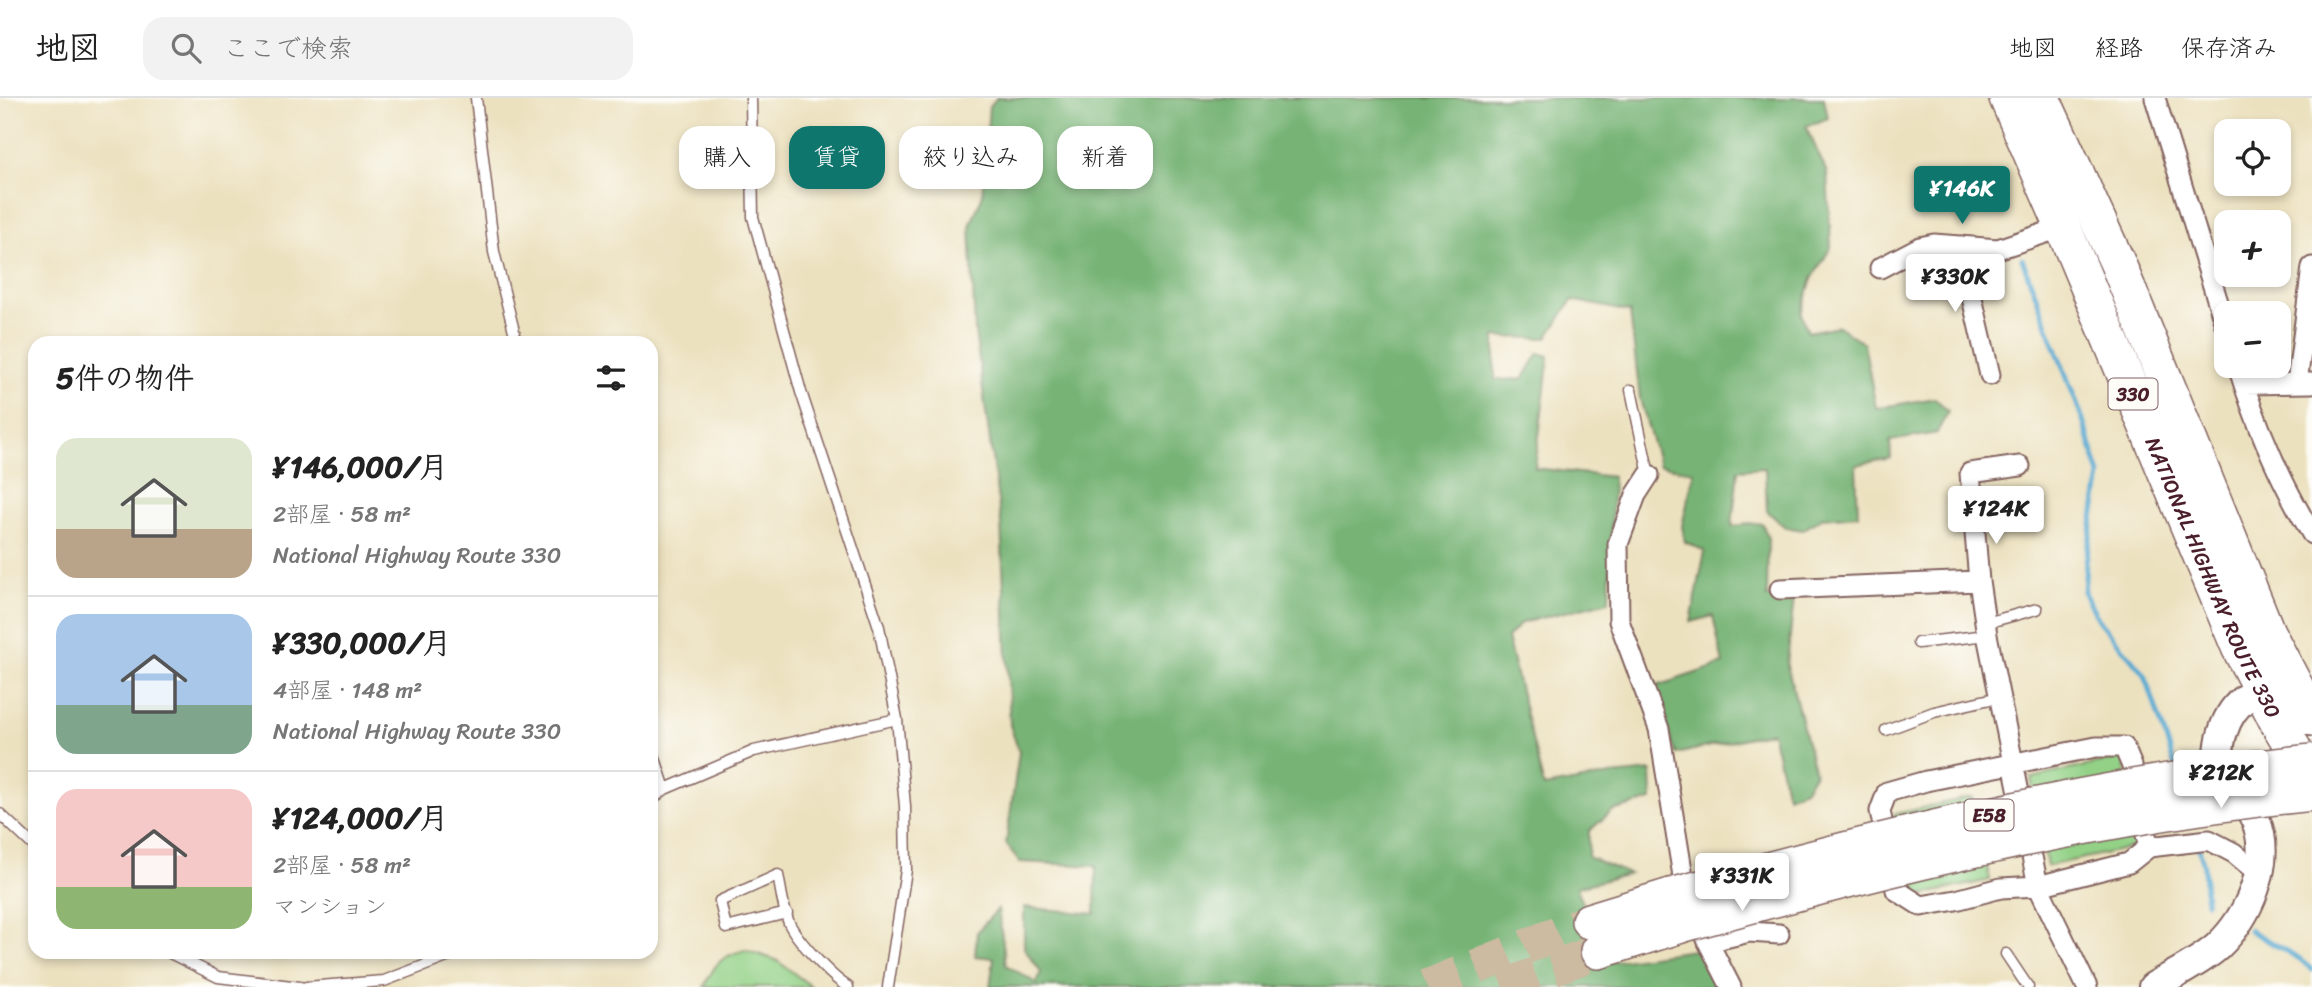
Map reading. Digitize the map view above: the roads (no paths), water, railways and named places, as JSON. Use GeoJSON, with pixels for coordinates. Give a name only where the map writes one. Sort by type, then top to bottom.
{"type":"FeatureCollection","features":[{"type":"Feature","properties":{"kind":"highway","name":"NATIONAL HIGHWAY ROUTE 330"},"geometry":{"type":"LineString","coordinates":[[2007,98],[2239,647],[2312,718]]}},
{"type":"Feature","properties":{"kind":"highway","name":"NATIONAL HIGHWAY ROUTE 330"},"geometry":{"type":"LineString","coordinates":[[2042,98],[2118,264],[2267,632],[2275,682],[2312,780]]}},
{"type":"Feature","properties":{"kind":"highway","name":"E58"},"geometry":{"type":"LineString","coordinates":[[1687,921],[1820,854],[2005,811],[2154,783],[2312,762]]}},
{"type":"Feature","properties":{"kind":"highway","name":"E58"},"geometry":{"type":"LineString","coordinates":[[1594,936],[1687,921],[2006,842],[2154,813],[2312,793]]}},
{"type":"Feature","properties":{"kind":"street"},"geometry":{"type":"LineString","coordinates":[[2155,98],[2218,301]]}},
{"type":"Feature","properties":{"kind":"street"},"geometry":{"type":"LineString","coordinates":[[1880,268],[1920,247],[1934,244],[1998,249],[2063,227]]}},
{"type":"Feature","properties":{"kind":"street"},"geometry":{"type":"LineString","coordinates":[[1962,246],[1990,374]]}},
{"type":"Feature","properties":{"kind":"street"},"geometry":{"type":"LineString","coordinates":[[2265,378],[2305,383],[2312,267]]}},
{"type":"Feature","properties":{"kind":"street"},"geometry":{"type":"LineString","coordinates":[[2242,378],[2283,482],[2312,534]]}},
{"type":"Feature","properties":{"kind":"street"},"geometry":{"type":"LineString","coordinates":[[2020,466],[1970,473],[1979,581],[1999,697],[2038,886],[2087,987]]}},
{"type":"Feature","properties":{"kind":"street"},"geometry":{"type":"LineString","coordinates":[[1649,475],[1636,495],[1618,544],[1619,621],[1659,729],[1683,876],[1687,921],[1731,987]]}},
{"type":"Feature","properties":{"kind":"street"},"geometry":{"type":"LineString","coordinates":[[1780,589],[1979,581]]}},
{"type":"Feature","properties":{"kind":"street"},"geometry":{"type":"LineString","coordinates":[[2154,987],[2217,947],[2243,914],[2255,893],[2261,837],[2240,794],[2223,775],[2218,749],[2232,712],[2246,698],[2275,682]]}},
{"type":"Feature","properties":{"kind":"street"},"geometry":{"type":"LineString","coordinates":[[2149,847],[2132,766],[2124,747],[2096,747],[1887,792],[1880,811],[1896,890],[1921,906],[2001,888],[2038,886],[2129,863],[2149,847],[2209,841],[2234,853],[2259,874]]}},
{"type":"Feature","properties":{"kind":"street"},"geometry":{"type":"LineString","coordinates":[[1687,921],[1749,932],[1779,934]]}},
{"type":"Feature","properties":{"kind":"lane"},"geometry":{"type":"LineString","coordinates":[[476,98],[495,252],[515,336]]}},
{"type":"Feature","properties":{"kind":"lane"},"geometry":{"type":"LineString","coordinates":[[751,98],[753,217],[801,392],[879,627],[897,719],[905,806],[906,870],[888,987]]}},
{"type":"Feature","properties":{"kind":"lane"},"geometry":{"type":"LineString","coordinates":[[1631,390],[1649,475]]}},
{"type":"Feature","properties":{"kind":"lane"},"geometry":{"type":"LineString","coordinates":[[1919,643],[1987,629],[2037,609]]}},
{"type":"Feature","properties":{"kind":"lane"},"geometry":{"type":"LineString","coordinates":[[1886,730],[1934,712],[1999,697]]}},
{"type":"Feature","properties":{"kind":"lane"},"geometry":{"type":"LineString","coordinates":[[658,794],[665,789],[754,751],[897,719]]}},
{"type":"Feature","properties":{"kind":"lane"},"geometry":{"type":"LineString","coordinates":[[658,768],[665,789]]}},
{"type":"Feature","properties":{"kind":"lane"},"geometry":{"type":"LineString","coordinates":[[0,814],[28,840]]}},
{"type":"Feature","properties":{"kind":"lane"},"geometry":{"type":"LineString","coordinates":[[787,913],[726,928],[720,901],[778,875],[787,913],[789,924],[820,963],[848,987]]}},
{"type":"Feature","properties":{"kind":"lane"},"geometry":{"type":"LineString","coordinates":[[2006,954],[2028,987]]}},
{"type":"Feature","properties":{"kind":"lane"},"geometry":{"type":"LineString","coordinates":[[179,959],[217,982],[300,987]]}},
{"type":"Feature","properties":{"kind":"lane"},"geometry":{"type":"LineString","coordinates":[[306,987],[384,981],[442,959]]}},
{"type":"Feature","properties":{"kind":"waterway"},"geometry":{"type":"LineString","coordinates":[[2022,259],[2083,420],[2100,475],[2086,562],[2084,593],[2098,619],[2145,675],[2176,769]]}},
{"type":"Feature","properties":{"kind":"waterway"},"geometry":{"type":"LineString","coordinates":[[2199,849],[2204,866],[2206,902]]}},
{"type":"Feature","properties":{"kind":"waterway"},"geometry":{"type":"LineString","coordinates":[[2249,930],[2300,959],[2312,970]]}},
{"type":"Feature","properties":{"kind":"tunnel"},"geometry":{"type":"LineString","coordinates":[[1427,987],[1589,921]]}},
{"type":"Feature","properties":{"kind":"tunnel"},"geometry":{"type":"LineString","coordinates":[[1503,987],[1598,951]]}}]}
